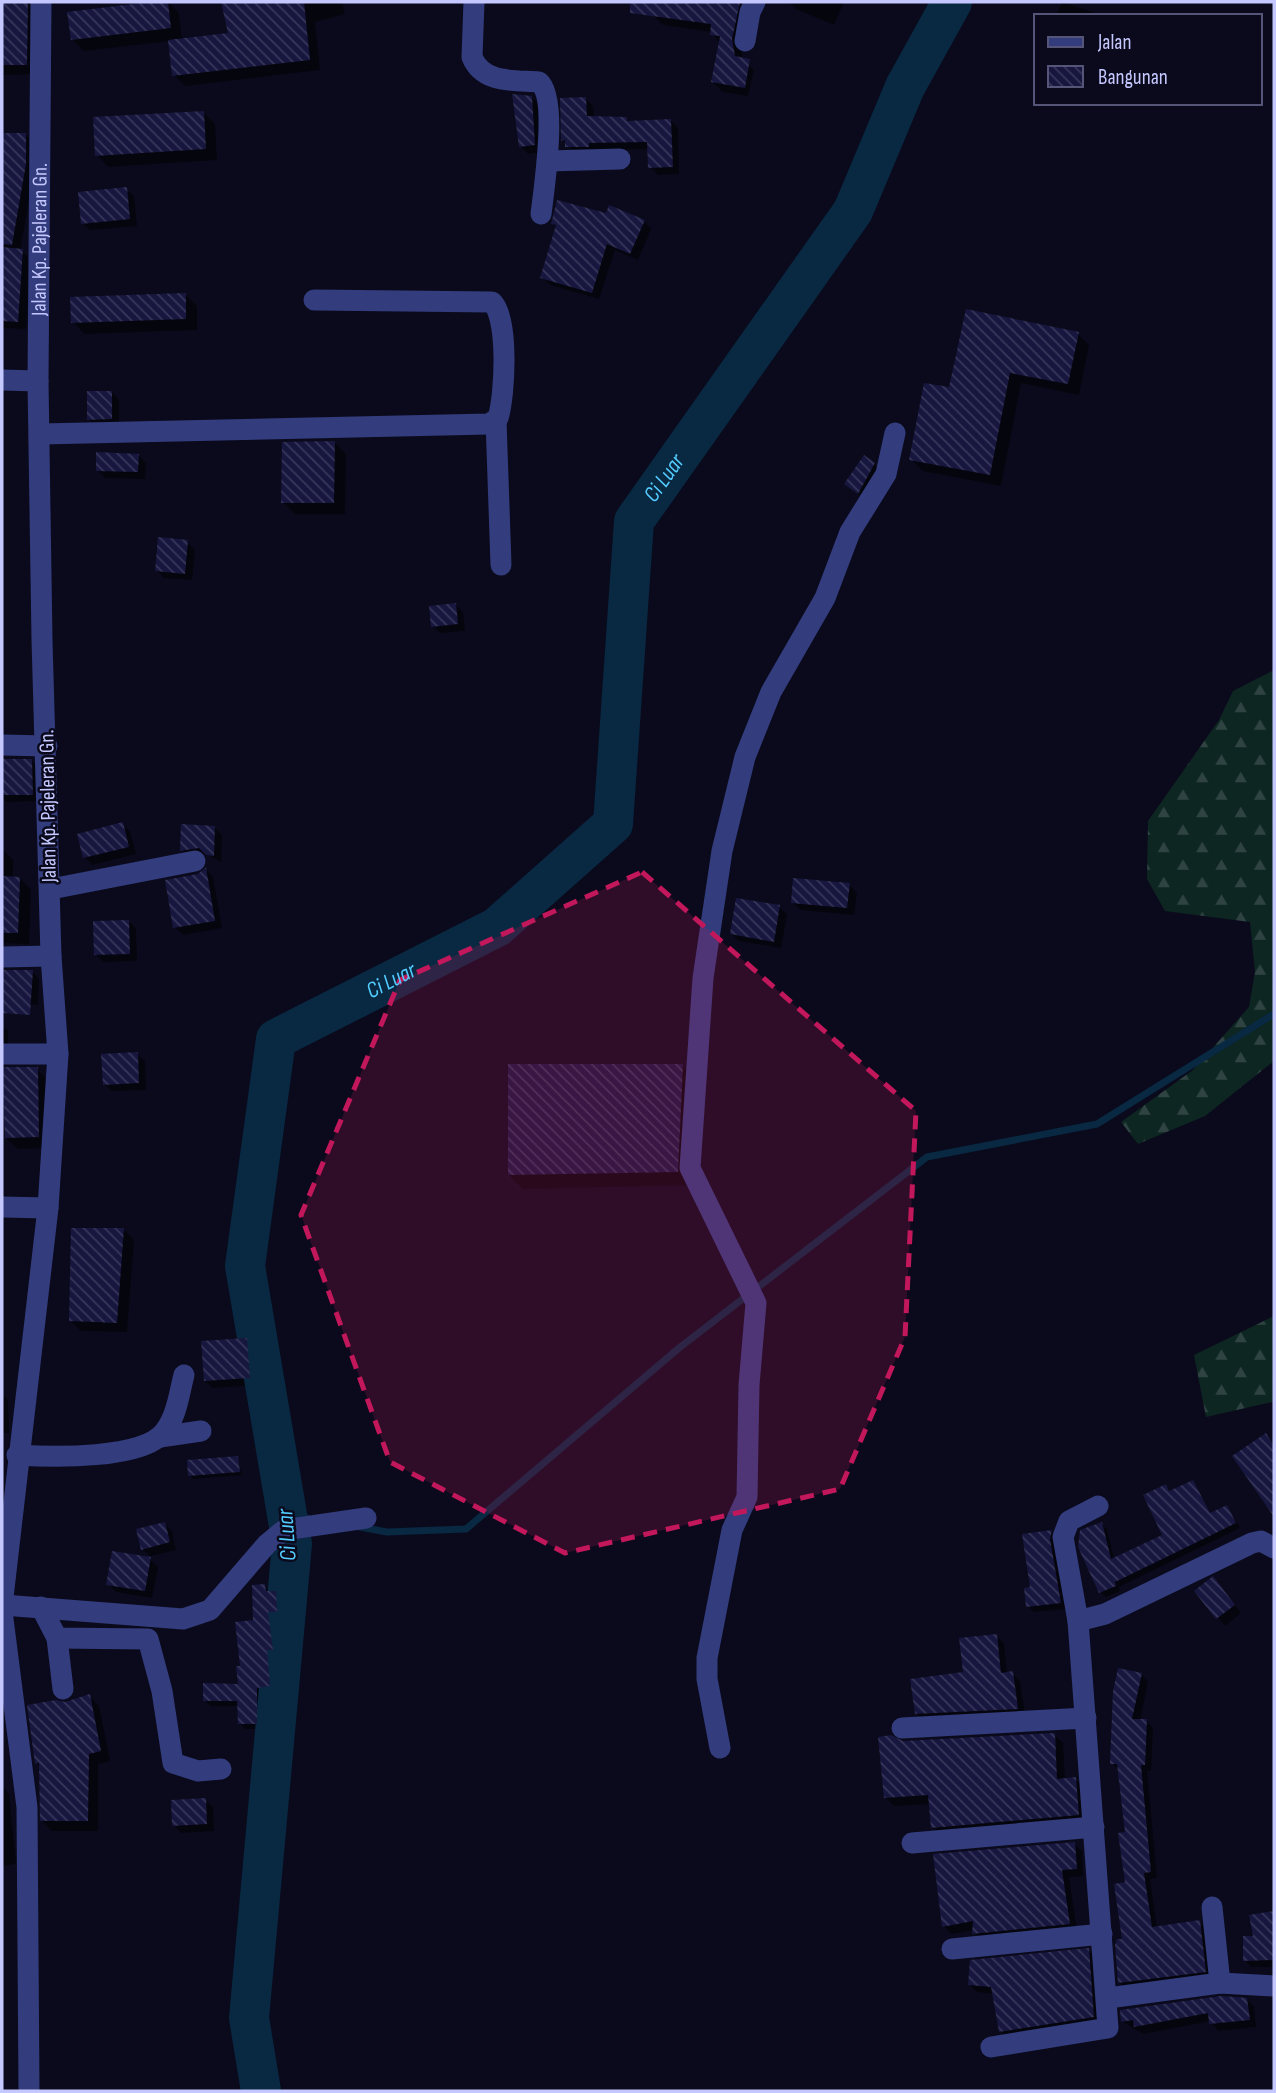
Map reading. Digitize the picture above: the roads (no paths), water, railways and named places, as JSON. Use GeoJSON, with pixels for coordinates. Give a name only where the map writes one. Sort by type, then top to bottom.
{"type":"FeatureCollection","features":[{"type":"Feature","properties":{"kind":"street","name":"Jalan Kp. Pajeleran Gn."},"geometry":{"type":"LineString","coordinates":[[29,2091],[27,1807],[2,1607],[17,1455],[48,1208],[58,1054],[51,956],[42,640],[41,434],[38,381],[41,2]]}},
{"type":"Feature","properties":{"kind":"street"},"geometry":{"type":"LineString","coordinates":[[474,2],[472,57],[475,64],[493,78],[539,82],[545,88],[548,161],[541,214]]}},
{"type":"Feature","properties":{"kind":"street"},"geometry":{"type":"LineString","coordinates":[[745,41],[750,12],[755,2]]}},
{"type":"Feature","properties":{"kind":"street"},"geometry":{"type":"LineString","coordinates":[[548,161],[620,159]]}},
{"type":"Feature","properties":{"kind":"street"},"geometry":{"type":"LineString","coordinates":[[314,300],[492,302],[498,311],[503,334],[500,403],[496,420],[501,565]]}},
{"type":"Feature","properties":{"kind":"street"},"geometry":{"type":"LineString","coordinates":[[2,380],[38,381]]}},
{"type":"Feature","properties":{"kind":"street"},"geometry":{"type":"LineString","coordinates":[[41,434],[489,424],[496,420]]}},
{"type":"Feature","properties":{"kind":"street"},"geometry":{"type":"LineString","coordinates":[[720,1748],[707,1658],[732,1530],[747,1497],[749,1385],[756,1303],[746,1276],[701,1196],[690,1168],[703,978],[722,851],[746,757],[771,692],[825,598],[850,532],[886,474],[895,433]]}},
{"type":"Feature","properties":{"kind":"street"},"geometry":{"type":"LineString","coordinates":[[2,745],[47,746]]}},
{"type":"Feature","properties":{"kind":"street"},"geometry":{"type":"LineString","coordinates":[[51,889],[194,861]]}},
{"type":"Feature","properties":{"kind":"street"},"geometry":{"type":"LineString","coordinates":[[2,957],[51,956]]}},
{"type":"Feature","properties":{"kind":"street"},"geometry":{"type":"LineString","coordinates":[[2,1054],[58,1054]]}},
{"type":"Feature","properties":{"kind":"street"},"geometry":{"type":"LineString","coordinates":[[2,1207],[48,1208]]}},
{"type":"Feature","properties":{"kind":"street"},"geometry":{"type":"LineString","coordinates":[[17,1455],[51,1457],[114,1452],[154,1441],[160,1437],[174,1415],[184,1375]]}},
{"type":"Feature","properties":{"kind":"street"},"geometry":{"type":"LineString","coordinates":[[160,1437],[201,1431]]}},
{"type":"Feature","properties":{"kind":"street"},"geometry":{"type":"LineString","coordinates":[[991,2047],[1105,2030],[1109,2024],[1078,1621],[1063,1528],[1069,1521],[1098,1506]]}},
{"type":"Feature","properties":{"kind":"street"},"geometry":{"type":"LineString","coordinates":[[2,1607],[41,1607],[183,1619],[193,1617],[210,1610],[267,1544],[284,1530],[366,1518]]}},
{"type":"Feature","properties":{"kind":"street"},"geometry":{"type":"LineString","coordinates":[[1078,1621],[1105,1614],[1252,1543],[1261,1541],[1274,1548]]}},
{"type":"Feature","properties":{"kind":"street"},"geometry":{"type":"LineString","coordinates":[[41,1607],[57,1638],[63,1689]]}},
{"type":"Feature","properties":{"kind":"street"},"geometry":{"type":"LineString","coordinates":[[57,1638],[148,1639],[162,1691],[173,1763],[198,1770],[221,1769]]}},
{"type":"Feature","properties":{"kind":"street"},"geometry":{"type":"LineString","coordinates":[[902,1728],[1086,1718]]}},
{"type":"Feature","properties":{"kind":"street"},"geometry":{"type":"LineString","coordinates":[[912,1843],[1094,1828]]}},
{"type":"Feature","properties":{"kind":"street"},"geometry":{"type":"LineString","coordinates":[[1212,1907],[1220,1983]]}},
{"type":"Feature","properties":{"kind":"street"},"geometry":{"type":"LineString","coordinates":[[952,1949],[1102,1934]]}},
{"type":"Feature","properties":{"kind":"street"},"geometry":{"type":"LineString","coordinates":[[1108,1998],[1220,1983],[1274,1986]]}},
{"type":"Feature","properties":{"kind":"waterway","name":"Ci Luar"},"geometry":{"type":"LineString","coordinates":[[261,2091],[249,2018],[292,1544],[245,1266],[276,1039],[497,927],[613,824],[634,521],[853,211],[905,87],[952,2]]}},
{"type":"Feature","properties":{"kind":"waterway"},"geometry":{"type":"LineString","coordinates":[[360,1527],[387,1532],[466,1529],[679,1348],[927,1157],[1097,1124],[1274,1014]]}},
{"type":"Feature","properties":{"kind":"waterway"},"geometry":{"type":"LineString","coordinates":[[287,1515],[307,1518]]}}]}
